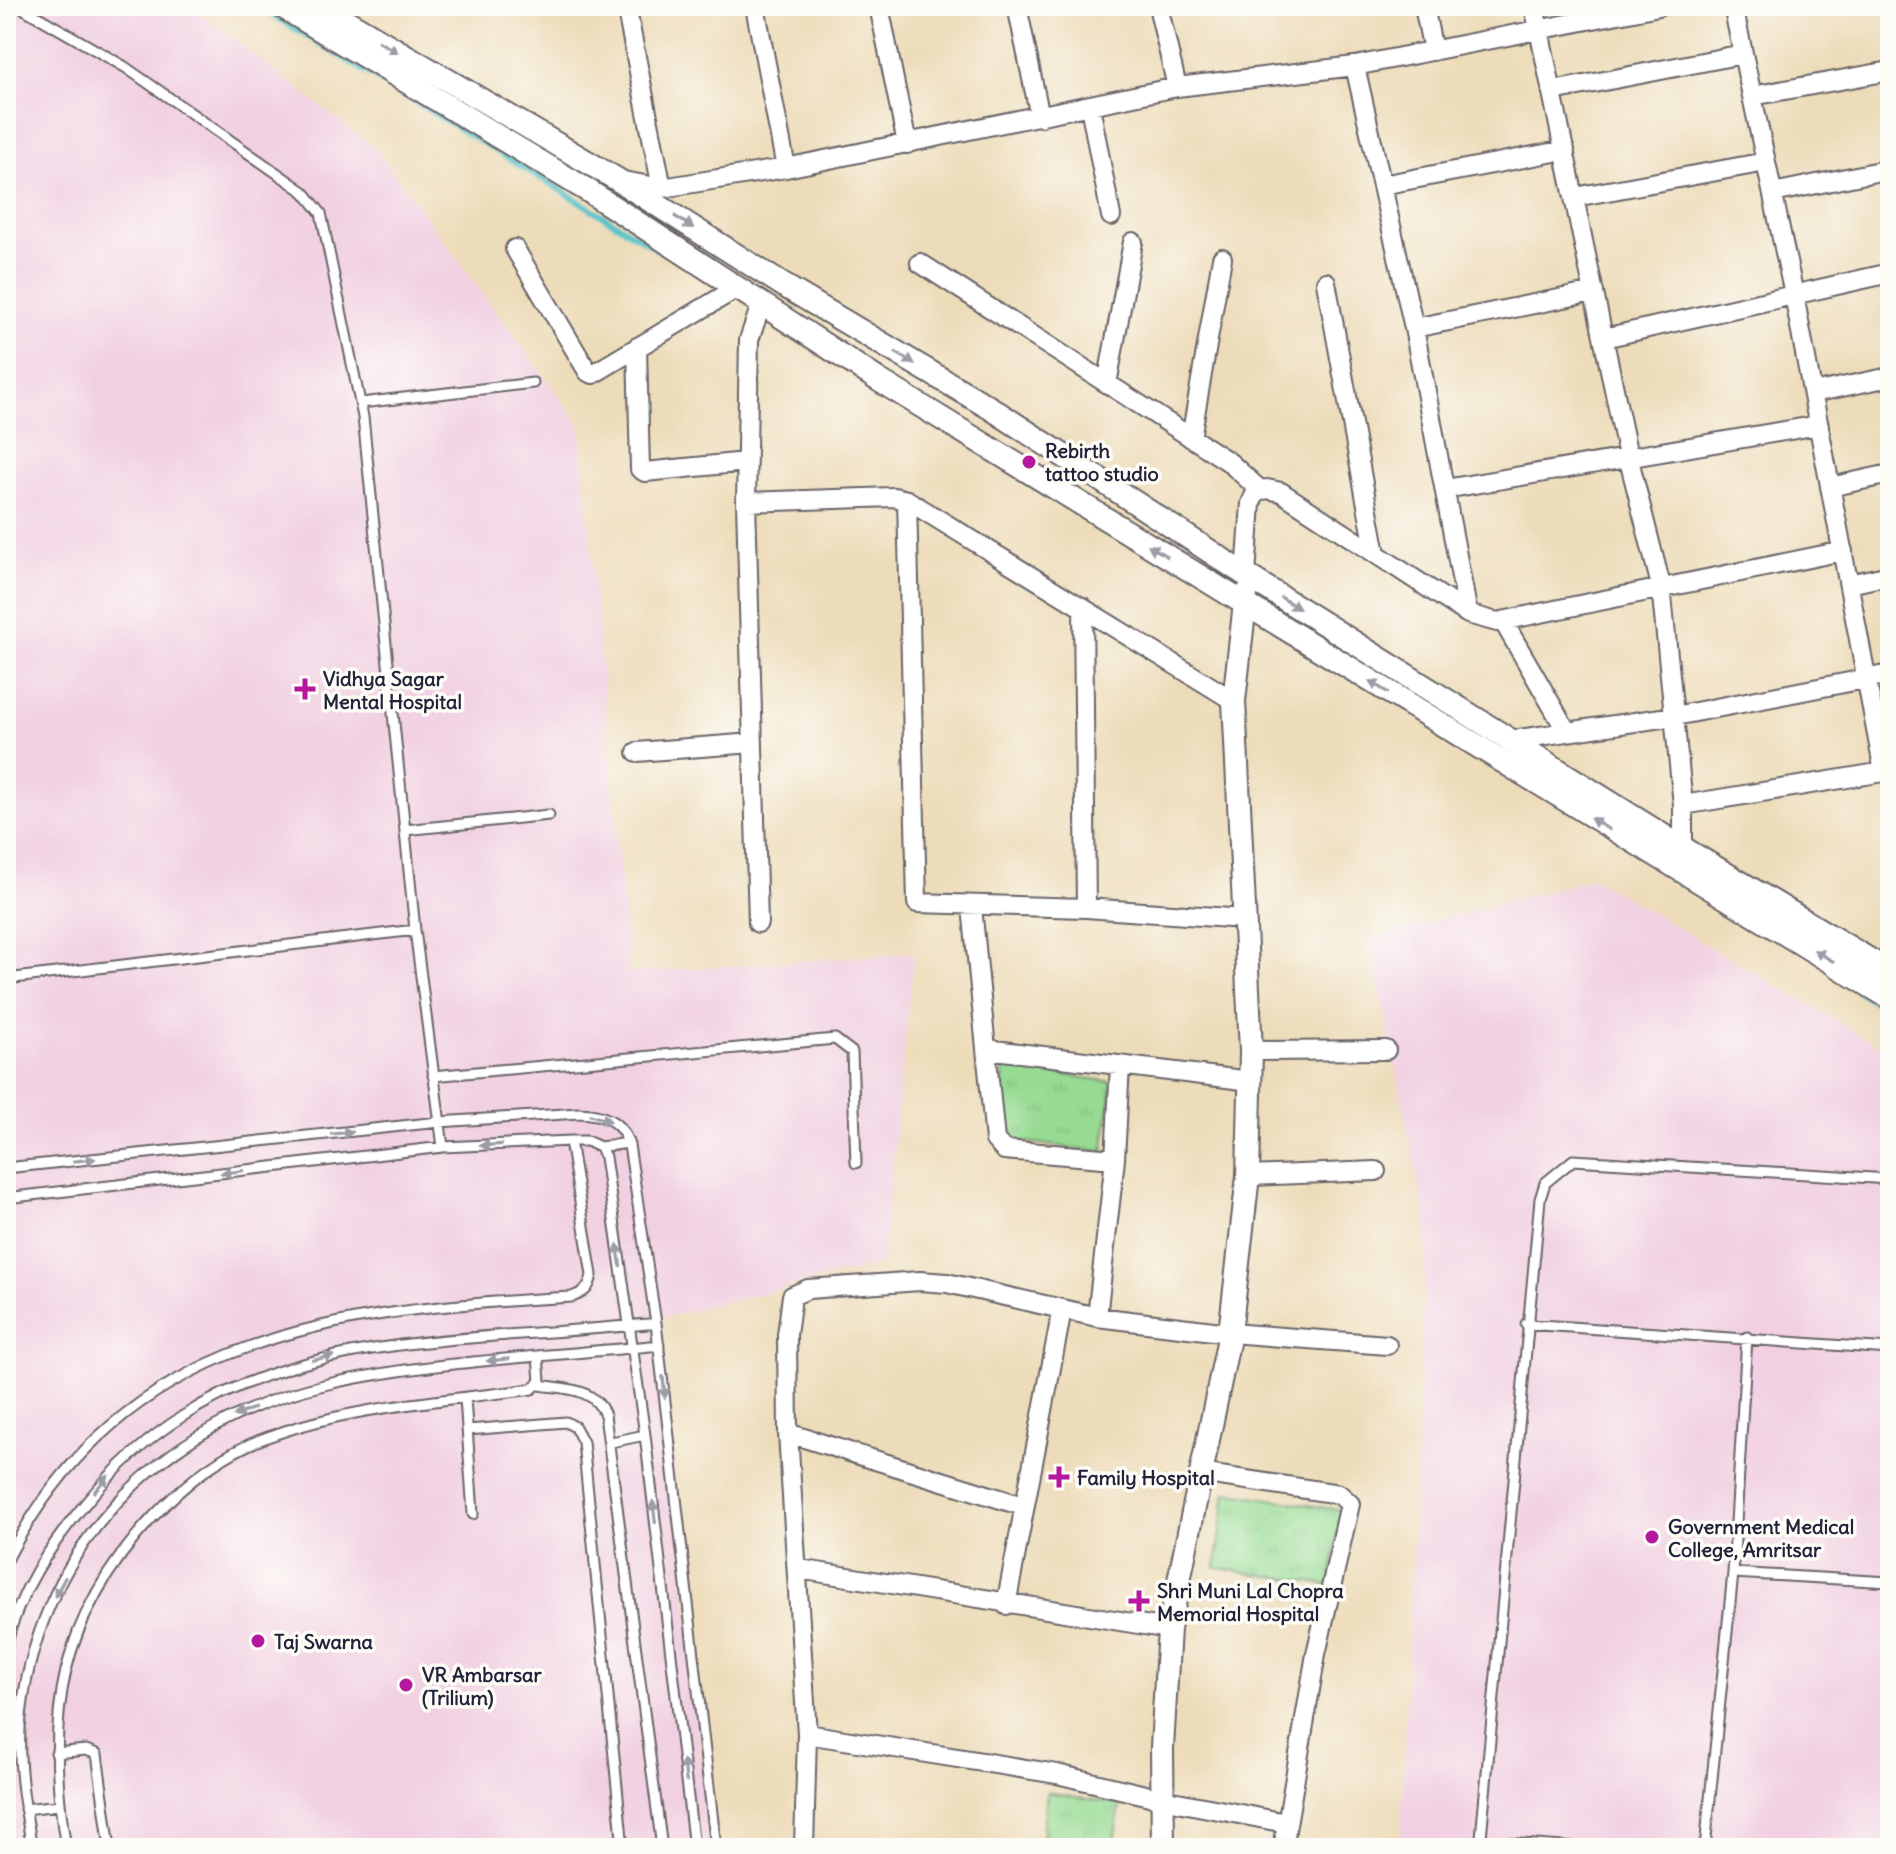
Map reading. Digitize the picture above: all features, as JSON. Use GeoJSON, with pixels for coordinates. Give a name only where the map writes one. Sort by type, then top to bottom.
{"type":"FeatureCollection","features":[{"type":"Feature","properties":{"kind":"street"},"geometry":{"type":"LineString","coordinates":[[281,6],[587,190],[761,305],[1890,998]]}},
{"type":"Feature","properties":{"kind":"street"},"geometry":{"type":"LineString","coordinates":[[321,6],[618,180],[783,285],[992,409],[1246,575],[1683,848],[1890,972]]}},
{"type":"Feature","properties":{"kind":"street"},"geometry":{"type":"LineString","coordinates":[[626,6],[662,188]]}},
{"type":"Feature","properties":{"kind":"street"},"geometry":{"type":"LineString","coordinates":[[755,6],[786,168]]}},
{"type":"Feature","properties":{"kind":"street"},"geometry":{"type":"LineString","coordinates":[[879,6],[907,144]]}},
{"type":"Feature","properties":{"kind":"street"},"geometry":{"type":"LineString","coordinates":[[1017,6],[1040,117]]}},
{"type":"Feature","properties":{"kind":"street"},"geometry":{"type":"LineString","coordinates":[[1158,6],[1177,87]]}},
{"type":"Feature","properties":{"kind":"street"},"geometry":{"type":"LineString","coordinates":[[1424,6],[1433,51]]}},
{"type":"Feature","properties":{"kind":"street"},"geometry":{"type":"LineString","coordinates":[[1534,6],[1628,456],[1661,586],[1683,805],[1683,848]]}},
{"type":"Feature","properties":{"kind":"street"},"geometry":{"type":"LineString","coordinates":[[618,180],[662,188],[786,168],[1177,87],[1355,66],[1539,31],[1635,8],[1659,6]]}},
{"type":"Feature","properties":{"kind":"street"},"geometry":{"type":"LineString","coordinates":[[1683,805],[1887,771],[1866,679],[1794,295],[1733,6]]}},
{"type":"Feature","properties":{"kind":"street"},"geometry":{"type":"LineString","coordinates":[[1553,91],[1743,54]]}},
{"type":"Feature","properties":{"kind":"street"},"geometry":{"type":"LineString","coordinates":[[1355,66],[1414,328],[1468,614]]}},
{"type":"Feature","properties":{"kind":"street"},"geometry":{"type":"LineString","coordinates":[[1752,96],[1890,71]]}},
{"type":"Feature","properties":{"kind":"street"},"geometry":{"type":"LineString","coordinates":[[1090,106],[1111,216]]}},
{"type":"Feature","properties":{"kind":"street"},"geometry":{"type":"LineString","coordinates":[[1382,185],[1565,150]]}},
{"type":"Feature","properties":{"kind":"street"},"geometry":{"type":"LineString","coordinates":[[1575,197],[1766,162]]}},
{"type":"Feature","properties":{"kind":"street"},"geometry":{"type":"LineString","coordinates":[[1773,193],[1890,169]]}},
{"type":"Feature","properties":{"kind":"street"},"geometry":{"type":"LineString","coordinates":[[1107,384],[1133,242]]}},
{"type":"Feature","properties":{"kind":"street"},"geometry":{"type":"LineString","coordinates":[[515,249],[590,373],[595,373],[737,288]]}},
{"type":"Feature","properties":{"kind":"street"},"geometry":{"type":"LineString","coordinates":[[1191,438],[1222,258]]}},
{"type":"Feature","properties":{"kind":"street"},"geometry":{"type":"LineString","coordinates":[[920,263],[1229,462],[1260,490],[1281,492],[1468,614],[1486,621],[1503,621],[1661,586],[1843,551]]}},
{"type":"Feature","properties":{"kind":"street"},"geometry":{"type":"LineString","coordinates":[[1604,338],[1890,273]]}},
{"type":"Feature","properties":{"kind":"street"},"geometry":{"type":"LineString","coordinates":[[1326,282],[1376,554]]}},
{"type":"Feature","properties":{"kind":"street"},"geometry":{"type":"LineString","coordinates":[[1414,328],[1594,292]]}},
{"type":"Feature","properties":{"kind":"street"},"geometry":{"type":"LineString","coordinates":[[758,923],[746,462],[749,340],[761,305]]}},
{"type":"Feature","properties":{"kind":"street"},"geometry":{"type":"LineString","coordinates":[[637,347],[641,471],[746,462]]}},
{"type":"Feature","properties":{"kind":"street"},"geometry":{"type":"LineString","coordinates":[[1813,393],[1890,377]]}},
{"type":"Feature","properties":{"kind":"street"},"geometry":{"type":"LineString","coordinates":[[1445,489],[1819,425]]}},
{"type":"Feature","properties":{"kind":"street"},"geometry":{"type":"LineString","coordinates":[[1830,487],[1890,474]]}},
{"type":"Feature","properties":{"kind":"street"},"geometry":{"type":"LineString","coordinates":[[1163,1848],[1169,1629],[1230,1333],[1248,1176],[1251,1051],[1234,701],[1247,606],[1251,503],[1260,490]]}},
{"type":"Feature","properties":{"kind":"street"},"geometry":{"type":"LineString","coordinates":[[746,502],[894,497],[907,500],[1234,701]]}},
{"type":"Feature","properties":{"kind":"street"},"geometry":{"type":"LineString","coordinates":[[907,500],[915,899],[920,904],[1086,908],[1244,919]]}},
{"type":"Feature","properties":{"kind":"street"},"geometry":{"type":"LineString","coordinates":[[1849,584],[1890,575]]}},
{"type":"Feature","properties":{"kind":"street"},"geometry":{"type":"LineString","coordinates":[[1083,607],[1086,908]]}},
{"type":"Feature","properties":{"kind":"street"},"geometry":{"type":"LineString","coordinates":[[1503,621],[1566,730]]}},
{"type":"Feature","properties":{"kind":"street"},"geometry":{"type":"LineString","coordinates":[[1512,740],[1675,716],[1890,674]]}},
{"type":"Feature","properties":{"kind":"street"},"geometry":{"type":"LineString","coordinates":[[637,752],[753,743]]}},
{"type":"Feature","properties":{"kind":"street"},"geometry":{"type":"LineString","coordinates":[[972,907],[991,1131],[999,1147],[1115,1159]]}},
{"type":"Feature","properties":{"kind":"street"},"geometry":{"type":"LineString","coordinates":[[986,1049],[1251,1081]]}},
{"type":"Feature","properties":{"kind":"street"},"geometry":{"type":"LineString","coordinates":[[1251,1051],[1386,1050]]}},
{"type":"Feature","properties":{"kind":"street"},"geometry":{"type":"LineString","coordinates":[[1097,1317],[1115,1159],[1120,1065]]}},
{"type":"Feature","properties":{"kind":"street"},"geometry":{"type":"LineString","coordinates":[[1248,1176],[1376,1171]]}},
{"type":"Feature","properties":{"kind":"street"},"geometry":{"type":"LineString","coordinates":[[804,1848],[807,1734],[799,1569],[788,1433],[789,1302],[798,1291],[920,1281],[967,1287],[1097,1317],[1230,1333],[1387,1345]]}},
{"type":"Feature","properties":{"kind":"street"},"geometry":{"type":"LineString","coordinates":[[1006,1605],[1062,1310]]}},
{"type":"Feature","properties":{"kind":"street"},"geometry":{"type":"LineString","coordinates":[[788,1433],[1023,1506]]}},
{"type":"Feature","properties":{"kind":"street"},"geometry":{"type":"LineString","coordinates":[[1200,1473],[1339,1494],[1350,1504],[1316,1654],[1283,1848]]}},
{"type":"Feature","properties":{"kind":"street"},"geometry":{"type":"LineString","coordinates":[[799,1569],[1006,1605],[1169,1629]]}},
{"type":"Feature","properties":{"kind":"street"},"geometry":{"type":"LineString","coordinates":[[807,1734],[1057,1774],[1162,1799],[1286,1823]]}},
{"type":"Feature","properties":{"kind":"lane"},"geometry":{"type":"LineString","coordinates":[[19,6],[125,67],[304,192],[321,213],[361,403],[415,930],[443,1147]]}},
{"type":"Feature","properties":{"kind":"lane"},"geometry":{"type":"LineString","coordinates":[[361,403],[533,383]]}},
{"type":"Feature","properties":{"kind":"lane"},"geometry":{"type":"LineString","coordinates":[[405,830],[549,815]]}},
{"type":"Feature","properties":{"kind":"lane"},"geometry":{"type":"LineString","coordinates":[[6,979],[415,930]]}},
{"type":"Feature","properties":{"kind":"lane"},"geometry":{"type":"LineString","coordinates":[[433,1076],[835,1039],[852,1052],[855,1068],[856,1163]]}},
{"type":"Feature","properties":{"kind":"lane"},"geometry":{"type":"LineString","coordinates":[[6,1168],[439,1122],[593,1114],[619,1125],[628,1143],[659,1345],[716,1848]]}},
{"type":"Feature","properties":{"kind":"lane"},"geometry":{"type":"LineString","coordinates":[[6,1562],[45,1495],[100,1436],[156,1389],[202,1365],[240,1349],[325,1322],[450,1304],[572,1297],[583,1293],[590,1286],[592,1275],[570,1141]]}},
{"type":"Feature","properties":{"kind":"lane"},"geometry":{"type":"LineString","coordinates":[[6,1198],[443,1147],[587,1141],[600,1147],[628,1143]]}},
{"type":"Feature","properties":{"kind":"lane"},"geometry":{"type":"LineString","coordinates":[[600,1147],[605,1157],[645,1435],[694,1848]]}},
{"type":"Feature","properties":{"kind":"lane"},"geometry":{"type":"LineString","coordinates":[[1577,1848],[1480,1845],[1526,1324],[1540,1199],[1545,1183],[1573,1160],[1890,1179]]}},
{"type":"Feature","properties":{"kind":"lane"},"geometry":{"type":"LineString","coordinates":[[6,1646],[14,1618],[41,1562],[68,1524],[106,1477],[147,1439],[190,1409],[288,1367],[350,1352],[414,1341],[656,1323]]}},
{"type":"Feature","properties":{"kind":"lane"},"geometry":{"type":"LineString","coordinates":[[1526,1324],[1890,1349]]}},
{"type":"Feature","properties":{"kind":"lane"},"geometry":{"type":"LineString","coordinates":[[1705,1848],[1733,1573],[1747,1337]]}},
{"type":"Feature","properties":{"kind":"lane"},"geometry":{"type":"LineString","coordinates":[[32,1848],[25,1809],[20,1727],[31,1657],[42,1622],[77,1555],[98,1526],[128,1490],[166,1455],[212,1425],[328,1384],[538,1356],[659,1345]]}},
{"type":"Feature","properties":{"kind":"lane"},"geometry":{"type":"LineString","coordinates":[[538,1356],[539,1385]]}},
{"type":"Feature","properties":{"kind":"lane"},"geometry":{"type":"LineString","coordinates":[[66,1848],[59,1805],[56,1753],[60,1696],[75,1636],[95,1592],[135,1537],[181,1490],[203,1471],[245,1446],[294,1428],[329,1419],[539,1385],[578,1390],[596,1399],[605,1415],[611,1442],[662,1848]]}},
{"type":"Feature","properties":{"kind":"lane"},"geometry":{"type":"LineString","coordinates":[[465,1398],[473,1514]]}},
{"type":"Feature","properties":{"kind":"lane"},"geometry":{"type":"LineString","coordinates":[[468,1430],[566,1422],[575,1427],[583,1442],[623,1848]]}},
{"type":"Feature","properties":{"kind":"lane"},"geometry":{"type":"LineString","coordinates":[[611,1442],[645,1435]]}},
{"type":"Feature","properties":{"kind":"lane"},"geometry":{"type":"LineString","coordinates":[[1733,1573],[1890,1582]]}},
{"type":"Feature","properties":{"kind":"lane"},"geometry":{"type":"LineString","coordinates":[[56,1753],[86,1750],[97,1754],[110,1848]]}},
{"type":"Feature","properties":{"kind":"lane"},"geometry":{"type":"LineString","coordinates":[[25,1809],[59,1805]]}},
{"type":"Feature","properties":{"kind":"shaded area","name":"Vidhya Sagar Mental Hospital"},"geometry":{"type":"Polygon","coordinates":[[[6,6],[190,6],[376,149],[580,425],[629,973],[914,953],[882,1264],[661,1318],[710,1848],[6,1848],[6,6]]]}},
{"type":"Feature","properties":{"kind":"shaded area","name":"Government Medical College, Amritsar"},"geometry":{"type":"Polygon","coordinates":[[[1593,878],[1890,1053],[1890,1848],[1400,1848],[1427,1225],[1370,939],[1593,878]]]}},
{"type":"Feature","properties":{"kind":"green space"},"geometry":{"type":"Polygon","coordinates":[[[1003,1066],[1113,1082],[1103,1152],[1002,1139],[1003,1066]]]}},
{"type":"Feature","properties":{"kind":"green space"},"geometry":{"type":"Polygon","coordinates":[[[1226,1492],[1341,1510],[1330,1585],[1216,1568],[1226,1492]]]}},
{"type":"Feature","properties":{"kind":"green space"},"geometry":{"type":"Polygon","coordinates":[[[1047,1792],[1120,1804],[1113,1848],[1041,1848],[1047,1792]]]}},
{"type":"Feature","properties":{"kind":"waterway"},"geometry":{"type":"LineString","coordinates":[[258,6],[659,250]]}},
{"type":"Feature","properties":{"kind":"waterway"},"geometry":{"type":"LineString","coordinates":[[1856,990],[1890,1011]]}},
{"type":"Feature","properties":{"kind":"place","name":"Rebirth tattoo studio"},"geometry":{"type":"Point","coordinates":[1029,462]}},
{"type":"Feature","properties":{"kind":"place","name":"Vidhya Sagar Mental Hospital"},"geometry":{"type":"Point","coordinates":[305,689]}},
{"type":"Feature","properties":{"kind":"place","name":"Family Hospital"},"geometry":{"type":"Point","coordinates":[1059,1477]}},
{"type":"Feature","properties":{"kind":"place","name":"Government Medical College, Amritsar"},"geometry":{"type":"Point","coordinates":[1652,1537]}},
{"type":"Feature","properties":{"kind":"place","name":"Shri Muni Lal Chopra Memorial Hospital"},"geometry":{"type":"Point","coordinates":[1139,1601]}},
{"type":"Feature","properties":{"kind":"place","name":"Taj Swarna"},"geometry":{"type":"Point","coordinates":[258,1641]}},
{"type":"Feature","properties":{"kind":"place","name":"VR Ambarsar (Trilium)"},"geometry":{"type":"Point","coordinates":[406,1685]}}]}
